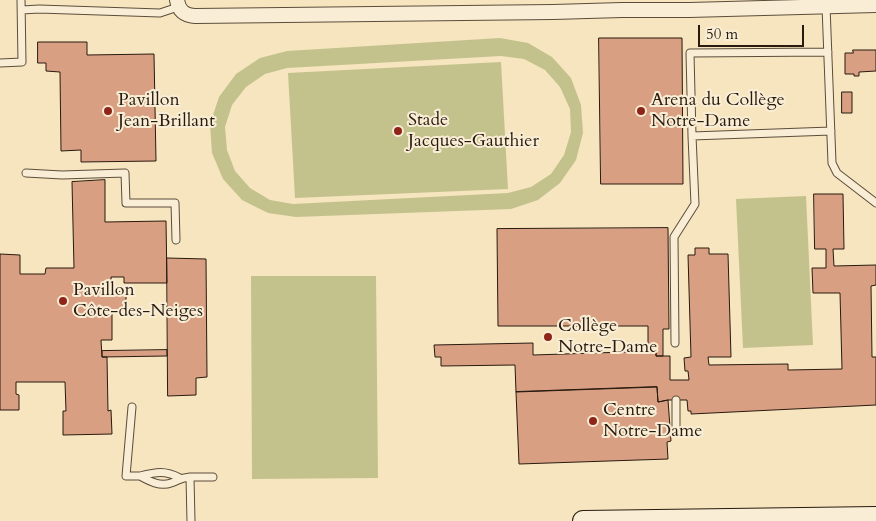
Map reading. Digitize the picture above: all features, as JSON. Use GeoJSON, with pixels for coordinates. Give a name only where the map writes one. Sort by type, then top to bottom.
{"type":"FeatureCollection","features":[{"type":"Feature","properties":{"kind":"street"},"geometry":{"type":"LineString","coordinates":[[178,4],[182,13],[189,16],[582,5],[622,10],[876,5]]}},
{"type":"Feature","properties":{"kind":"street"},"geometry":{"type":"LineString","coordinates":[[583,521],[870,519]]}},
{"type":"Feature","properties":{"kind":"lane"},"geometry":{"type":"LineString","coordinates":[[0,62],[22,62],[21,0]]}},
{"type":"Feature","properties":{"kind":"lane"},"geometry":{"type":"LineString","coordinates":[[22,10],[160,13],[178,4]]}},
{"type":"Feature","properties":{"kind":"lane"},"geometry":{"type":"LineString","coordinates":[[826,6],[832,157],[836,172],[876,203]]}},
{"type":"Feature","properties":{"kind":"lane"},"geometry":{"type":"LineString","coordinates":[[675,344],[674,237],[695,204],[690,54],[828,52]]}},
{"type":"Feature","properties":{"kind":"lane"},"geometry":{"type":"LineString","coordinates":[[692,136],[831,131]]}},
{"type":"Feature","properties":{"kind":"lane"},"geometry":{"type":"LineString","coordinates":[[26,173],[125,173],[126,203],[175,203],[176,240]]}},
{"type":"Feature","properties":{"kind":"lane"},"geometry":{"type":"LineString","coordinates":[[676,400],[676,428]]}},
{"type":"Feature","properties":{"kind":"lane"},"geometry":{"type":"LineString","coordinates":[[132,407],[126,476],[140,476],[155,472],[171,473],[180,478]]}},
{"type":"Feature","properties":{"kind":"lane"},"geometry":{"type":"LineString","coordinates":[[140,476],[155,483],[170,484],[180,478],[213,476]]}},
{"type":"Feature","properties":{"kind":"lane"},"geometry":{"type":"LineString","coordinates":[[190,477],[191,521]]}},
{"type":"Feature","properties":{"kind":"shaded area"},"geometry":{"type":"Polygon","coordinates":[[[500,38],[528,43],[552,57],[571,78],[581,105],[583,133],[576,160],[560,183],[538,200],[511,209],[296,217],[268,213],[242,200],[223,179],[212,153],[210,124],[219,97],[236,74],[260,58],[287,51],[500,38]],[[501,56],[287,68],[265,74],[246,87],[232,105],[225,127],[227,150],[235,171],[250,188],[270,200],[293,204],[508,193],[531,187],[551,174],[564,155],[571,132],[570,109],[560,87],[545,70],[524,59],[501,56]]]}},
{"type":"Feature","properties":{"kind":"shaded area","name":"Stade Jacques-Gauthier"},"geometry":{"type":"Polygon","coordinates":[[[501,62],[508,189],[295,198],[288,73],[501,62]]]}},
{"type":"Feature","properties":{"kind":"shaded area"},"geometry":{"type":"Polygon","coordinates":[[[806,196],[813,345],[743,348],[736,199],[806,196]]]}},
{"type":"Feature","properties":{"kind":"shaded area"},"geometry":{"type":"Polygon","coordinates":[[[251,276],[376,276],[378,478],[252,479],[251,276]]]}},
{"type":"Feature","properties":{"kind":"building","name":"Arena du Collège Notre-Dame"},"geometry":{"type":"Polygon","coordinates":[[[599,38],[682,38],[683,184],[601,184],[599,38]]]}},
{"type":"Feature","properties":{"kind":"building","name":"Pavillon Jean-Brillant"},"geometry":{"type":"Polygon","coordinates":[[[38,42],[87,42],[87,55],[154,54],[156,161],[81,162],[81,150],[61,151],[60,72],[46,71],[46,63],[38,63],[38,42]]]}},
{"type":"Feature","properties":{"kind":"building"},"geometry":{"type":"Polygon","coordinates":[[[853,50],[876,50],[876,71],[859,72],[859,76],[845,74],[845,53],[853,53],[853,50]]]}},
{"type":"Feature","properties":{"kind":"building"},"geometry":{"type":"Polygon","coordinates":[[[842,92],[852,92],[852,113],[842,113],[842,92]]]}},
{"type":"Feature","properties":{"kind":"building","name":"Pavillon Côte-des-Neiges"},"geometry":{"type":"Polygon","coordinates":[[[105,180],[105,222],[166,221],[167,283],[124,283],[124,277],[111,277],[112,292],[126,291],[126,310],[112,310],[112,340],[101,340],[102,357],[107,357],[108,411],[111,410],[112,434],[63,435],[63,411],[66,411],[65,382],[16,382],[16,394],[19,395],[19,410],[0,410],[0,254],[20,255],[20,274],[45,274],[46,268],[74,268],[72,182],[105,180]]]}},
{"type":"Feature","properties":{"kind":"building"},"geometry":{"type":"Polygon","coordinates":[[[814,194],[843,194],[844,249],[833,249],[834,266],[876,265],[876,285],[871,286],[872,357],[876,357],[876,405],[691,414],[691,411],[688,411],[687,400],[658,402],[657,387],[516,392],[515,365],[441,366],[441,357],[435,357],[434,345],[533,343],[533,355],[656,351],[656,356],[670,356],[670,380],[689,380],[688,371],[685,371],[684,358],[691,357],[688,255],[695,255],[695,248],[709,248],[709,254],[728,254],[731,357],[708,357],[709,365],[788,364],[788,370],[842,369],[840,293],[813,293],[812,268],[826,268],[826,249],[815,249],[814,194]]]}},
{"type":"Feature","properties":{"kind":"building"},"geometry":{"type":"Polygon","coordinates":[[[668,228],[669,329],[663,329],[663,356],[656,356],[656,351],[648,351],[648,326],[498,326],[497,229],[668,228]]]}},
{"type":"Feature","properties":{"kind":"building"},"geometry":{"type":"Polygon","coordinates":[[[167,258],[206,259],[207,377],[196,378],[196,395],[168,396],[167,258]]]}},
{"type":"Feature","properties":{"kind":"building"},"geometry":{"type":"Polygon","coordinates":[[[167,350],[167,356],[102,357],[102,351],[167,350]]]}},
{"type":"Feature","properties":{"kind":"building","name":"Centre Notre-Dame"},"geometry":{"type":"Polygon","coordinates":[[[657,387],[658,402],[668,400],[671,441],[667,442],[668,459],[519,464],[516,392],[657,387]]]}},
{"type":"Feature","properties":{"kind":"place","name":"Pavillon Jean-Brillant"},"geometry":{"type":"Point","coordinates":[108,111]}},
{"type":"Feature","properties":{"kind":"place","name":"Arena du Collège Notre-Dame"},"geometry":{"type":"Point","coordinates":[641,111]}},
{"type":"Feature","properties":{"kind":"place","name":"Stade Jacques-Gauthier"},"geometry":{"type":"Point","coordinates":[398,131]}},
{"type":"Feature","properties":{"kind":"place","name":"Pavillon Côte-des-Neiges"},"geometry":{"type":"Point","coordinates":[63,301]}},
{"type":"Feature","properties":{"kind":"place","name":"Collège Notre-Dame"},"geometry":{"type":"Point","coordinates":[548,337]}},
{"type":"Feature","properties":{"kind":"place","name":"Centre Notre-Dame"},"geometry":{"type":"Point","coordinates":[593,421]}}]}
